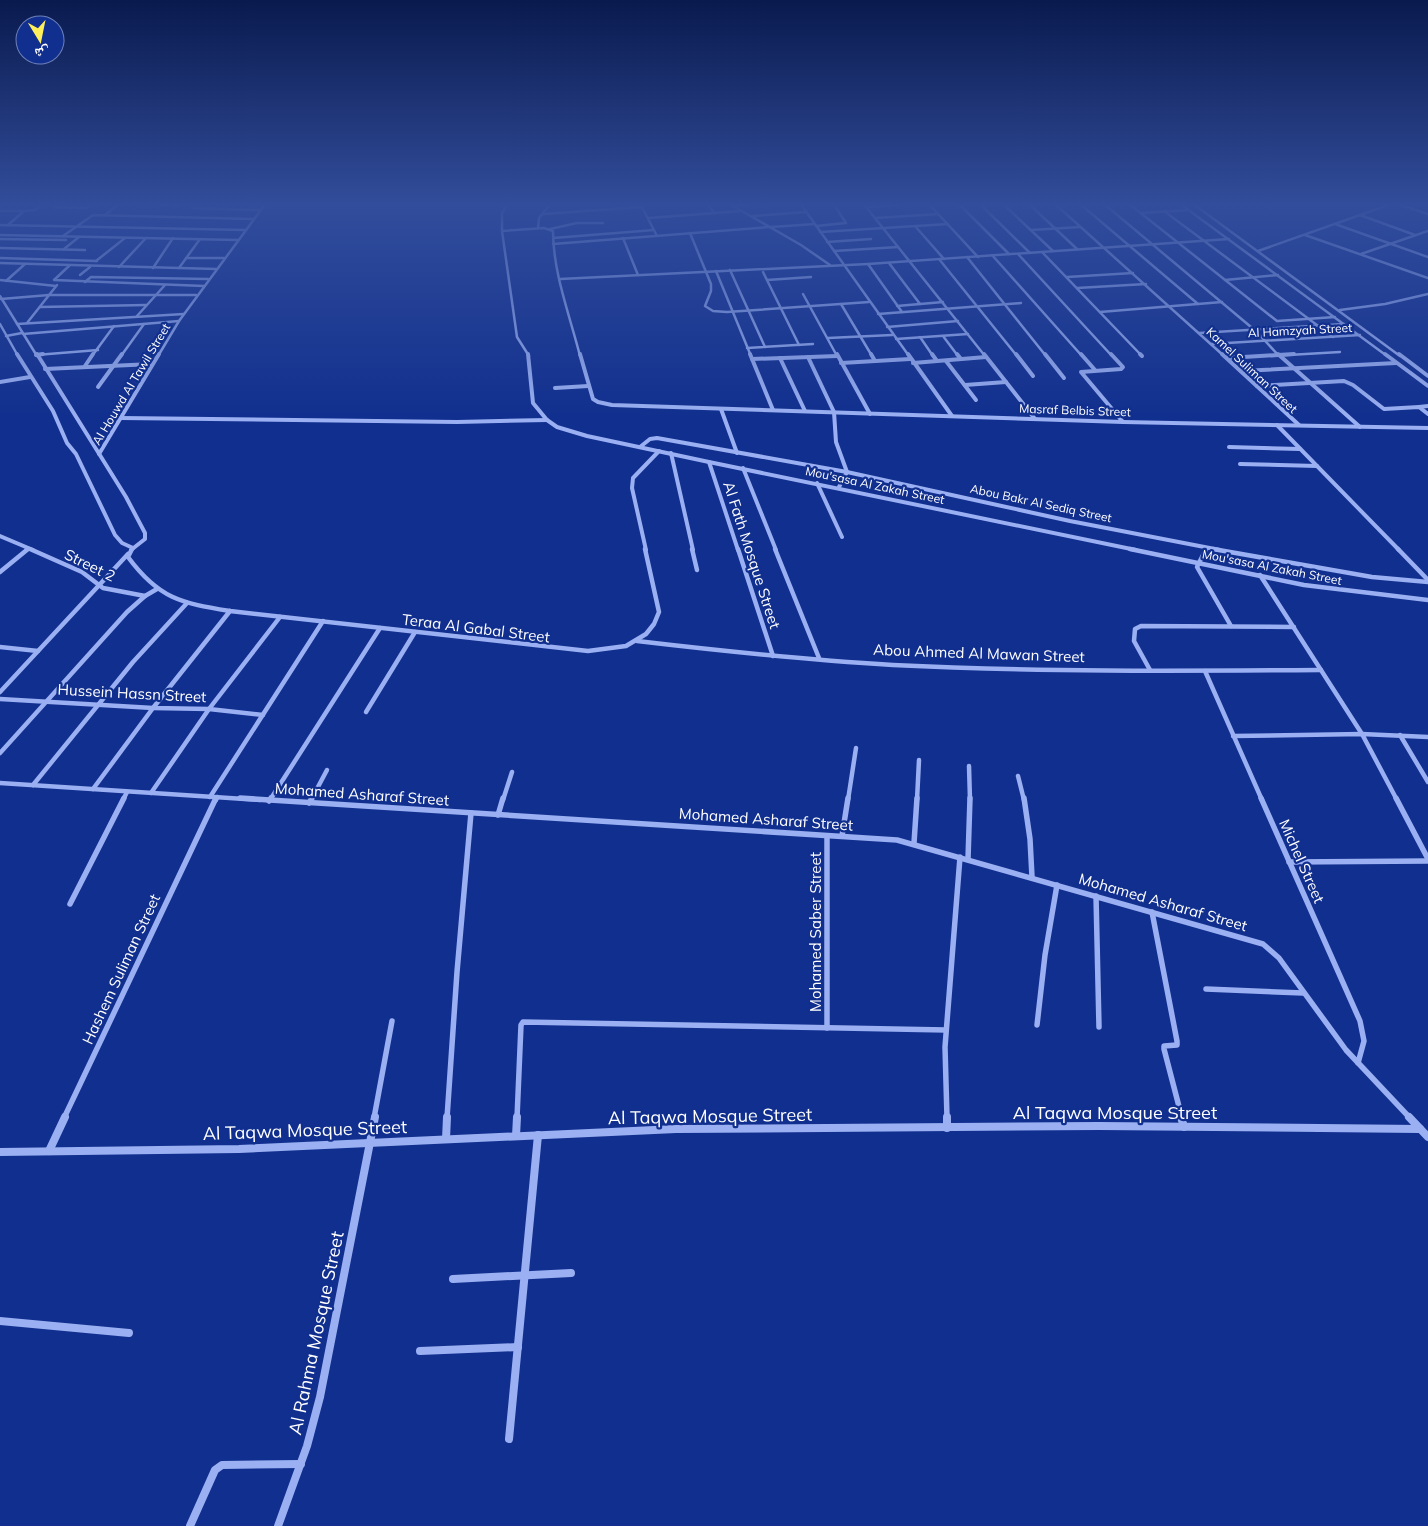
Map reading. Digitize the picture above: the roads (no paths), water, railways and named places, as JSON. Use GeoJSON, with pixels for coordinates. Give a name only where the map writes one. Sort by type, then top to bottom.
{"type":"FeatureCollection","features":[{"type":"Feature","properties":{"kind":"street"},"geometry":{"type":"LineString","coordinates":[[6,281],[13,274]]}},
{"type":"Feature","properties":{"kind":"street"},"geometry":{"type":"LineString","coordinates":[[61,274],[54,280],[204,286]]}},
{"type":"Feature","properties":{"kind":"street","name":"Al Houwd Al Tawil Street"},"geometry":{"type":"LineString","coordinates":[[99,454],[152,364],[196,295],[212,274]]}},
{"type":"Feature","properties":{"kind":"street","name":"Mou'sasa Al Zakah Street"},"geometry":{"type":"LineString","coordinates":[[508,274],[517,337],[529,356],[533,404],[547,420],[571,432],[1260,576],[1334,590],[1428,600]]}},
{"type":"Feature","properties":{"kind":"street"},"geometry":{"type":"LineString","coordinates":[[555,388],[588,386],[559,274]]}},
{"type":"Feature","properties":{"kind":"street"},"geometry":{"type":"LineString","coordinates":[[560,279],[656,274]]}},
{"type":"Feature","properties":{"kind":"street"},"geometry":{"type":"LineString","coordinates":[[708,274],[712,288],[705,306],[713,311],[733,312],[869,302]]}},
{"type":"Feature","properties":{"kind":"street"},"geometry":{"type":"LineString","coordinates":[[717,274],[773,410]]}},
{"type":"Feature","properties":{"kind":"street"},"geometry":{"type":"LineString","coordinates":[[732,274],[765,347]]}},
{"type":"Feature","properties":{"kind":"street"},"geometry":{"type":"LineString","coordinates":[[764,274],[799,345]]}},
{"type":"Feature","properties":{"kind":"street"},"geometry":{"type":"LineString","coordinates":[[851,274],[892,335],[952,416]]}},
{"type":"Feature","properties":{"kind":"street"},"geometry":{"type":"LineString","coordinates":[[875,274],[902,312]]}},
{"type":"Feature","properties":{"kind":"street"},"geometry":{"type":"LineString","coordinates":[[897,274],[920,304]]}},
{"type":"Feature","properties":{"kind":"street"},"geometry":{"type":"LineString","coordinates":[[920,274],[1034,419]]}},
{"type":"Feature","properties":{"kind":"street"},"geometry":{"type":"LineString","coordinates":[[950,274],[1033,376]]}},
{"type":"Feature","properties":{"kind":"street"},"geometry":{"type":"LineString","coordinates":[[981,274],[1064,378]]}},
{"type":"Feature","properties":{"kind":"street"},"geometry":{"type":"LineString","coordinates":[[1008,274],[1095,370]]}},
{"type":"Feature","properties":{"kind":"street"},"geometry":{"type":"LineString","coordinates":[[1037,274],[1123,368],[1081,372],[1123,422]]}},
{"type":"Feature","properties":{"kind":"street"},"geometry":{"type":"LineString","coordinates":[[1064,274],[1142,356]]}},
{"type":"Feature","properties":{"kind":"street"},"geometry":{"type":"LineString","coordinates":[[1067,277],[1113,274]]}},
{"type":"Feature","properties":{"kind":"street","name":"Kamel Suliman Street"},"geometry":{"type":"LineString","coordinates":[[1134,274],[1300,426]]}},
{"type":"Feature","properties":{"kind":"street"},"geometry":{"type":"LineString","coordinates":[[1163,274],[1198,304]]}},
{"type":"Feature","properties":{"kind":"street"},"geometry":{"type":"LineString","coordinates":[[1189,274],[1253,329],[1278,355],[1360,427]]}},
{"type":"Feature","properties":{"kind":"street"},"geometry":{"type":"LineString","coordinates":[[1218,274],[1277,321],[1335,317]]}},
{"type":"Feature","properties":{"kind":"street"},"geometry":{"type":"LineString","coordinates":[[1247,274],[1333,337]]}},
{"type":"Feature","properties":{"kind":"street"},"geometry":{"type":"LineString","coordinates":[[1290,274],[1428,378]]}},
{"type":"Feature","properties":{"kind":"street"},"geometry":{"type":"LineString","coordinates":[[1418,274],[1428,278]]}},
{"type":"Feature","properties":{"kind":"street"},"geometry":{"type":"LineString","coordinates":[[1423,276],[1427,274]]}},
{"type":"Feature","properties":{"kind":"street"},"geometry":{"type":"LineString","coordinates":[[1225,280],[1279,275],[1428,386]]}},
{"type":"Feature","properties":{"kind":"street"},"geometry":{"type":"LineString","coordinates":[[85,282],[90,277],[208,279]]}},
{"type":"Feature","properties":{"kind":"street"},"geometry":{"type":"LineString","coordinates":[[767,280],[811,277]]}},
{"type":"Feature","properties":{"kind":"street"},"geometry":{"type":"LineString","coordinates":[[0,280],[56,286]]}},
{"type":"Feature","properties":{"kind":"street"},"geometry":{"type":"LineString","coordinates":[[27,324],[60,280]]}},
{"type":"Feature","properties":{"kind":"street"},"geometry":{"type":"LineString","coordinates":[[98,294],[105,283]]}},
{"type":"Feature","properties":{"kind":"street"},"geometry":{"type":"LineString","coordinates":[[1078,288],[1146,284]]}},
{"type":"Feature","properties":{"kind":"street"},"geometry":{"type":"LineString","coordinates":[[137,316],[165,285]]}},
{"type":"Feature","properties":{"kind":"street"},"geometry":{"type":"LineString","coordinates":[[0,692],[133,548],[145,539],[145,533],[99,454],[21,333],[1,298],[98,294],[196,295]]}},
{"type":"Feature","properties":{"kind":"street"},"geometry":{"type":"LineString","coordinates":[[803,294],[870,414]]}},
{"type":"Feature","properties":{"kind":"street"},"geometry":{"type":"LineString","coordinates":[[1340,310],[1376,305],[1428,294]]}},
{"type":"Feature","properties":{"kind":"street"},"geometry":{"type":"LineString","coordinates":[[897,306],[943,302]]}},
{"type":"Feature","properties":{"kind":"street"},"geometry":{"type":"LineString","coordinates":[[1100,312],[1222,302]]}},
{"type":"Feature","properties":{"kind":"street"},"geometry":{"type":"LineString","coordinates":[[878,314],[1021,303]]}},
{"type":"Feature","properties":{"kind":"street"},"geometry":{"type":"LineString","coordinates":[[40,307],[146,304]]}},
{"type":"Feature","properties":{"kind":"street"},"geometry":{"type":"LineString","coordinates":[[840,304],[875,361]]}},
{"type":"Feature","properties":{"kind":"street"},"geometry":{"type":"LineString","coordinates":[[16,324],[184,314]]}},
{"type":"Feature","properties":{"kind":"street"},"geometry":{"type":"LineString","coordinates":[[0,339],[21,333],[179,321]]}},
{"type":"Feature","properties":{"kind":"street"},"geometry":{"type":"LineString","coordinates":[[887,327],[958,321]]}},
{"type":"Feature","properties":{"kind":"street"},"geometry":{"type":"LineString","coordinates":[[0,324],[30,377],[53,411],[67,443],[76,454],[90,488],[116,536],[122,543],[133,548]]}},
{"type":"Feature","properties":{"kind":"street"},"geometry":{"type":"LineString","coordinates":[[98,387],[144,324]]}},
{"type":"Feature","properties":{"kind":"street"},"geometry":{"type":"LineString","coordinates":[[1199,333],[1344,324]]}},
{"type":"Feature","properties":{"kind":"street"},"geometry":{"type":"LineString","coordinates":[[85,366],[114,326]]}},
{"type":"Feature","properties":{"kind":"street"},"geometry":{"type":"LineString","coordinates":[[896,340],[968,334]]}},
{"type":"Feature","properties":{"kind":"street"},"geometry":{"type":"LineString","coordinates":[[828,338],[892,335]]}},
{"type":"Feature","properties":{"kind":"street","name":"Al Hamzyah Street"},"geometry":{"type":"LineString","coordinates":[[1211,344],[1360,335]]}},
{"type":"Feature","properties":{"kind":"street"},"geometry":{"type":"LineString","coordinates":[[943,336],[961,360]]}},
{"type":"Feature","properties":{"kind":"street"},"geometry":{"type":"LineString","coordinates":[[920,338],[937,362]]}},
{"type":"Feature","properties":{"kind":"street"},"geometry":{"type":"LineString","coordinates":[[747,348],[813,344]]}},
{"type":"Feature","properties":{"kind":"street"},"geometry":{"type":"LineString","coordinates":[[36,355],[98,350]]}},
{"type":"Feature","properties":{"kind":"street"},"geometry":{"type":"LineString","coordinates":[[1227,358],[1340,352]]}},
{"type":"Feature","properties":{"kind":"street"},"geometry":{"type":"LineString","coordinates":[[752,359],[837,356]]}},
{"type":"Feature","properties":{"kind":"street"},"geometry":{"type":"LineString","coordinates":[[808,357],[834,412],[836,442],[847,472],[839,487]]}},
{"type":"Feature","properties":{"kind":"street"},"geometry":{"type":"LineString","coordinates":[[913,364],[986,357]]}},
{"type":"Feature","properties":{"kind":"street"},"geometry":{"type":"LineString","coordinates":[[780,358],[805,411]]}},
{"type":"Feature","properties":{"kind":"street"},"geometry":{"type":"LineString","coordinates":[[841,363],[910,359]]}},
{"type":"Feature","properties":{"kind":"street"},"geometry":{"type":"LineString","coordinates":[[946,361],[976,400]]}},
{"type":"Feature","properties":{"kind":"street"},"geometry":{"type":"LineString","coordinates":[[1241,371],[1396,363]]}},
{"type":"Feature","properties":{"kind":"street"},"geometry":{"type":"LineString","coordinates":[[44,368],[152,364]]}},
{"type":"Feature","properties":{"kind":"street"},"geometry":{"type":"LineString","coordinates":[[0,382],[30,377]]}},
{"type":"Feature","properties":{"kind":"street"},"geometry":{"type":"LineString","coordinates":[[1421,380],[1428,378]]}},
{"type":"Feature","properties":{"kind":"street"},"geometry":{"type":"LineString","coordinates":[[1257,386],[1340,381],[1350,383],[1386,409],[1428,406]]}},
{"type":"Feature","properties":{"kind":"street"},"geometry":{"type":"LineString","coordinates":[[964,385],[1006,382]]}},
{"type":"Feature","properties":{"kind":"street","name":"Masraf Belbis Street"},"geometry":{"type":"LineString","coordinates":[[588,386],[593,400],[605,404],[1123,422],[1428,428]]}},
{"type":"Feature","properties":{"kind":"street"},"geometry":{"type":"LineString","coordinates":[[1419,406],[1428,414]]}},
{"type":"Feature","properties":{"kind":"street"},"geometry":{"type":"LineString","coordinates":[[721,409],[737,453]]}},
{"type":"Feature","properties":{"kind":"street"},"geometry":{"type":"LineString","coordinates":[[120,418],[457,422],[547,420]]}},
{"type":"Feature","properties":{"kind":"street"},"geometry":{"type":"LineString","coordinates":[[1277,425],[1428,581]]}},
{"type":"Feature","properties":{"kind":"street","name":"Abou Bakr Al Sediq Street"},"geometry":{"type":"LineString","coordinates":[[640,447],[650,439],[657,438],[847,472],[1070,521],[1206,548],[1372,578],[1428,581]]}},
{"type":"Feature","properties":{"kind":"street"},"geometry":{"type":"LineString","coordinates":[[1229,447],[1300,449]]}},
{"type":"Feature","properties":{"kind":"street","name":"Teraa Al Gabal Street"},"geometry":{"type":"LineString","coordinates":[[128,554],[128,557],[146,580],[157,589],[187,603],[230,611],[590,652],[618,649],[637,641],[648,633],[656,622],[659,612],[632,482],[637,473],[659,451]]}},
{"type":"Feature","properties":{"kind":"street"},"geometry":{"type":"LineString","coordinates":[[671,453],[697,570]]}},
{"type":"Feature","properties":{"kind":"street","name":"Al Fath Mosque Street"},"geometry":{"type":"LineString","coordinates":[[709,462],[774,656]]}},
{"type":"Feature","properties":{"kind":"street"},"geometry":{"type":"LineString","coordinates":[[1240,464],[1317,466]]}},
{"type":"Feature","properties":{"kind":"street"},"geometry":{"type":"LineString","coordinates":[[743,468],[819,658]]}},
{"type":"Feature","properties":{"kind":"street"},"geometry":{"type":"LineString","coordinates":[[817,483],[842,537]]}},
{"type":"Feature","properties":{"kind":"street","name":"Street 2"},"geometry":{"type":"LineString","coordinates":[[0,536],[82,572],[99,586],[145,596]]}},
{"type":"Feature","properties":{"kind":"street"},"geometry":{"type":"LineString","coordinates":[[0,572],[28,548]]}},
{"type":"Feature","properties":{"kind":"street"},"geometry":{"type":"LineString","coordinates":[[1206,548],[1197,567],[1231,626]]}},
{"type":"Feature","properties":{"kind":"street"},"geometry":{"type":"LineString","coordinates":[[1260,576],[1362,734],[1428,860],[1289,862]]}},
{"type":"Feature","properties":{"kind":"street"},"geometry":{"type":"LineString","coordinates":[[0,753],[127,612],[145,596],[157,589]]}},
{"type":"Feature","properties":{"kind":"street"},"geometry":{"type":"LineString","coordinates":[[33,785],[133,662],[187,603]]}},
{"type":"Feature","properties":{"kind":"street"},"geometry":{"type":"LineString","coordinates":[[93,789],[153,708],[230,611]]}},
{"type":"Feature","properties":{"kind":"street"},"geometry":{"type":"LineString","coordinates":[[151,793],[209,709],[280,617]]}},
{"type":"Feature","properties":{"kind":"street","name":"Hashem Suliman Street"},"geometry":{"type":"LineString","coordinates":[[49,1151],[213,797],[323,621]]}},
{"type":"Feature","properties":{"kind":"street"},"geometry":{"type":"LineString","coordinates":[[1150,670],[1134,641],[1135,629],[1146,626],[1294,626]]}},
{"type":"Feature","properties":{"kind":"street"},"geometry":{"type":"LineString","coordinates":[[269,801],[380,628]]}},
{"type":"Feature","properties":{"kind":"street"},"geometry":{"type":"LineString","coordinates":[[366,712],[415,632]]}},
{"type":"Feature","properties":{"kind":"street","name":"Abou Ahmed Al Mawan Street"},"geometry":{"type":"LineString","coordinates":[[637,641],[710,651],[774,656],[1020,670],[1321,670]]}},
{"type":"Feature","properties":{"kind":"street"},"geometry":{"type":"LineString","coordinates":[[0,647],[38,651]]}},
{"type":"Feature","properties":{"kind":"street","name":"Michel Street"},"geometry":{"type":"LineString","coordinates":[[1205,671],[1360,1021],[1364,1041],[1358,1062]]}},
{"type":"Feature","properties":{"kind":"street"},"geometry":{"type":"LineString","coordinates":[[0,683],[7,683]]}},
{"type":"Feature","properties":{"kind":"street","name":"Hussein Hassn Street"},"geometry":{"type":"LineString","coordinates":[[0,699],[153,708],[209,709],[263,715]]}},
{"type":"Feature","properties":{"kind":"street"},"geometry":{"type":"LineString","coordinates":[[1233,736],[1362,734],[1428,737]]}},
{"type":"Feature","properties":{"kind":"street"},"geometry":{"type":"LineString","coordinates":[[1400,735],[1428,782]]}},
{"type":"Feature","properties":{"kind":"street"},"geometry":{"type":"LineString","coordinates":[[842,836],[856,748]]}},
{"type":"Feature","properties":{"kind":"street"},"geometry":{"type":"LineString","coordinates":[[914,843],[919,760]]}},
{"type":"Feature","properties":{"kind":"street"},"geometry":{"type":"LineString","coordinates":[[968,859],[971,818],[969,766]]}},
{"type":"Feature","properties":{"kind":"street"},"geometry":{"type":"LineString","coordinates":[[309,803],[327,770]]}},
{"type":"Feature","properties":{"kind":"street"},"geometry":{"type":"LineString","coordinates":[[498,815],[512,772]]}},
{"type":"Feature","properties":{"kind":"street"},"geometry":{"type":"LineString","coordinates":[[1018,776],[1032,842],[1032,878]]}},
{"type":"Feature","properties":{"kind":"street","name":"Mohamed Asharaf Street"},"geometry":{"type":"LineString","coordinates":[[0,783],[842,836],[914,843],[1263,944],[1279,958],[1333,1034],[1428,1137]]}},
{"type":"Feature","properties":{"kind":"street"},"geometry":{"type":"LineString","coordinates":[[70,904],[127,792]]}},
{"type":"Feature","properties":{"kind":"street"},"geometry":{"type":"LineString","coordinates":[[446,1139],[471,813]]}},
{"type":"Feature","properties":{"kind":"street","name":"Mohamed Saber Street"},"geometry":{"type":"LineString","coordinates":[[827,1028],[828,836]]}},
{"type":"Feature","properties":{"kind":"street"},"geometry":{"type":"LineString","coordinates":[[947,1128],[946,1030],[960,857]]}},
{"type":"Feature","properties":{"kind":"street"},"geometry":{"type":"LineString","coordinates":[[1037,1026],[1041,974],[1057,885]]}},
{"type":"Feature","properties":{"kind":"street"},"geometry":{"type":"LineString","coordinates":[[1096,896],[1099,1027]]}},
{"type":"Feature","properties":{"kind":"street"},"geometry":{"type":"LineString","coordinates":[[1152,912],[1177,1041],[1177,1045],[1166,1046],[1164,1049],[1184,1127]]}},
{"type":"Feature","properties":{"kind":"street"},"geometry":{"type":"LineString","coordinates":[[1206,989],[1303,993]]}},
{"type":"Feature","properties":{"kind":"street","name":"Al Rahma Mosque Street"},"geometry":{"type":"LineString","coordinates":[[278,1526],[301,1464],[320,1397],[392,1021]]}},
{"type":"Feature","properties":{"kind":"street"},"geometry":{"type":"LineString","coordinates":[[516,1136],[521,1025],[523,1022],[946,1030]]}},
{"type":"Feature","properties":{"kind":"street","name":"Al Taqwa Mosque Street"},"geometry":{"type":"LineString","coordinates":[[0,1152],[239,1148],[676,1129],[1184,1127],[1420,1129]]}},
{"type":"Feature","properties":{"kind":"street"},"geometry":{"type":"LineString","coordinates":[[509,1439],[538,1135]]}},
{"type":"Feature","properties":{"kind":"street"},"geometry":{"type":"LineString","coordinates":[[453,1279],[571,1273]]}},
{"type":"Feature","properties":{"kind":"street"},"geometry":{"type":"LineString","coordinates":[[0,1321],[129,1333]]}},
{"type":"Feature","properties":{"kind":"street"},"geometry":{"type":"LineString","coordinates":[[420,1351],[518,1347]]}},
{"type":"Feature","properties":{"kind":"street"},"geometry":{"type":"LineString","coordinates":[[190,1526],[215,1470],[222,1465],[301,1464]]}}]}
